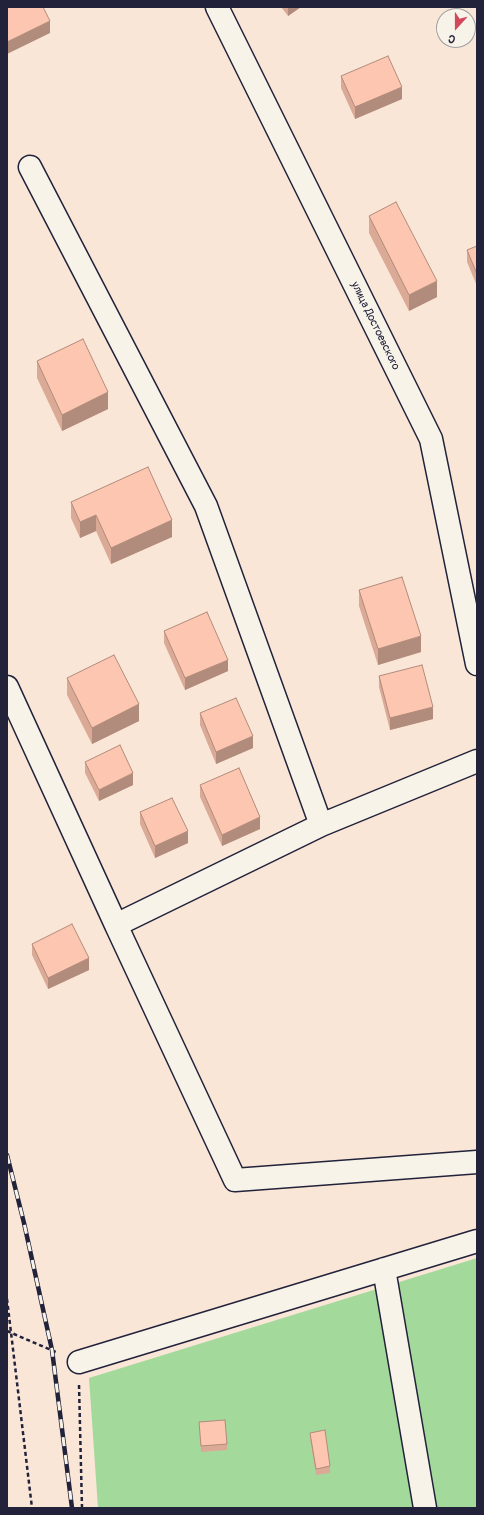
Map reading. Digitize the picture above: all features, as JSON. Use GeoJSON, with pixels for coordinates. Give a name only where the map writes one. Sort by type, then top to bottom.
{"type":"FeatureCollection","features":[{"type":"Feature","properties":{"kind":"street","name":"улица Достоевского"},"geometry":{"type":"LineString","coordinates":[[217,7],[431,439],[477,664]]}},
{"type":"Feature","properties":{"kind":"street"},"geometry":{"type":"LineString","coordinates":[[30,168],[206,506],[321,825]]}},
{"type":"Feature","properties":{"kind":"street"},"geometry":{"type":"LineString","coordinates":[[7,687],[235,1180],[477,1162]]}},
{"type":"Feature","properties":{"kind":"street"},"geometry":{"type":"LineString","coordinates":[[116,925],[321,825],[477,761]]}},
{"type":"Feature","properties":{"kind":"street"},"geometry":{"type":"LineString","coordinates":[[79,1362],[477,1241]]}},
{"type":"Feature","properties":{"kind":"street"},"geometry":{"type":"LineString","coordinates":[[384,1269],[425,1508]]}},
{"type":"Feature","properties":{"kind":"path"},"geometry":{"type":"LineString","coordinates":[[7,1300],[32,1508]]}},
{"type":"Feature","properties":{"kind":"path"},"geometry":{"type":"LineString","coordinates":[[7,1331],[79,1362],[82,1508]]}},
{"type":"Feature","properties":{"kind":"green space"},"geometry":{"type":"Polygon","coordinates":[[[477,1258],[477,1508],[98,1508],[89,1378],[477,1258]]]}},
{"type":"Feature","properties":{"kind":"building"},"geometry":{"type":"Polygon","coordinates":[[[7,7],[43,7],[50,21],[7,42],[7,7]]]}},
{"type":"Feature","properties":{"kind":"building"},"geometry":{"type":"Polygon","coordinates":[[[388,56],[402,87],[355,107],[341,76],[388,56]]]}},
{"type":"Feature","properties":{"kind":"building"},"geometry":{"type":"Polygon","coordinates":[[[396,202],[437,281],[409,295],[369,216],[396,202]]]}},
{"type":"Feature","properties":{"kind":"building"},"geometry":{"type":"Polygon","coordinates":[[[477,246],[477,274],[467,250],[477,246]]]}},
{"type":"Feature","properties":{"kind":"building"},"geometry":{"type":"Polygon","coordinates":[[[83,339],[108,392],[62,415],[37,361],[83,339]]]}},
{"type":"Feature","properties":{"kind":"building"},"geometry":{"type":"Polygon","coordinates":[[[148,467],[172,520],[111,548],[96,515],[80,522],[71,502],[148,467]]]}},
{"type":"Feature","properties":{"kind":"building"},"geometry":{"type":"Polygon","coordinates":[[[402,577],[421,636],[378,649],[359,590],[402,577]]]}},
{"type":"Feature","properties":{"kind":"building"},"geometry":{"type":"Polygon","coordinates":[[[207,612],[228,660],[185,678],[164,631],[207,612]]]}},
{"type":"Feature","properties":{"kind":"building"},"geometry":{"type":"Polygon","coordinates":[[[114,655],[139,704],[92,728],[67,678],[114,655]]]}},
{"type":"Feature","properties":{"kind":"building"},"geometry":{"type":"Polygon","coordinates":[[[422,665],[433,707],[390,718],[379,676],[422,665]]]}},
{"type":"Feature","properties":{"kind":"building"},"geometry":{"type":"Polygon","coordinates":[[[236,698],[253,736],[216,752],[200,713],[236,698]]]}},
{"type":"Feature","properties":{"kind":"building"},"geometry":{"type":"Polygon","coordinates":[[[120,745],[133,773],[99,790],[85,762],[120,745]]]}},
{"type":"Feature","properties":{"kind":"building"},"geometry":{"type":"Polygon","coordinates":[[[239,768],[260,817],[222,835],[200,785],[239,768]]]}},
{"type":"Feature","properties":{"kind":"building"},"geometry":{"type":"Polygon","coordinates":[[[172,798],[188,831],[155,846],[140,812],[172,798]]]}},
{"type":"Feature","properties":{"kind":"building"},"geometry":{"type":"Polygon","coordinates":[[[72,924],[89,958],[48,978],[32,944],[72,924]]]}},
{"type":"Feature","properties":{"kind":"building"},"geometry":{"type":"Polygon","coordinates":[[[225,1420],[227,1444],[201,1446],[199,1422],[225,1420]]]}},
{"type":"Feature","properties":{"kind":"building"},"geometry":{"type":"Polygon","coordinates":[[[325,1430],[330,1466],[316,1469],[310,1433],[325,1430]]]}},
{"type":"Feature","properties":{"kind":"railway"},"geometry":{"type":"LineString","coordinates":[[7,1155],[24,1223],[52,1350],[72,1508]]}}]}
